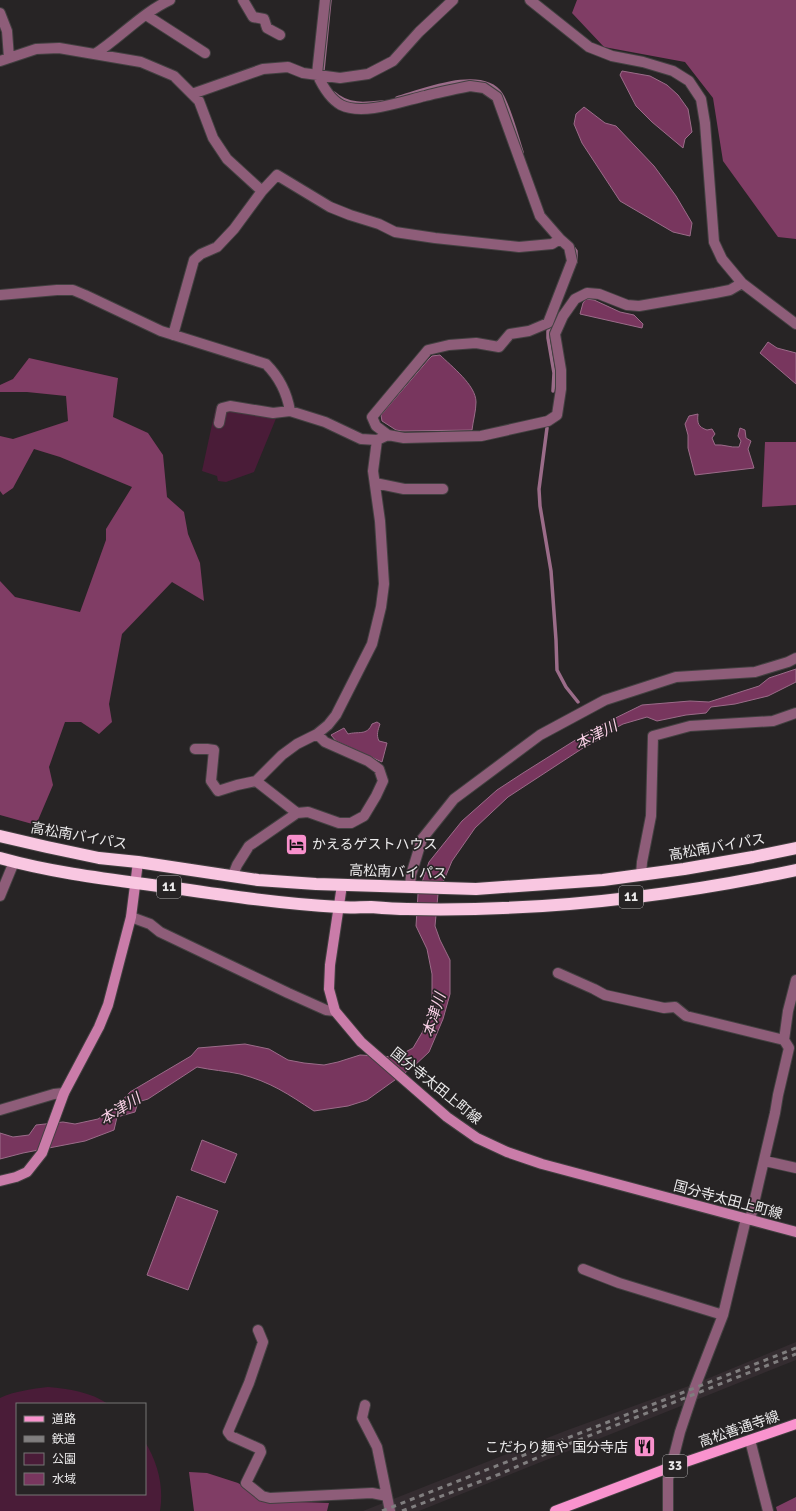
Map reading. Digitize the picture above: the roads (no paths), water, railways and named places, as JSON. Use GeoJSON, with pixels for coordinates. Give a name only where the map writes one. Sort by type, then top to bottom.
{"type":"FeatureCollection","features":[{"type":"Feature","properties":{"kind":"highway","name":"高松南バイパス"},"geometry":{"type":"LineString","coordinates":[[0,836],[99,858],[234,875],[258,880],[342,885],[476,889],[603,880],[753,858],[796,848]]}},
{"type":"Feature","properties":{"kind":"highway","name":"11"},"geometry":{"type":"LineString","coordinates":[[0,858],[103,879],[224,896],[339,907],[406,910],[538,906],[605,900],[688,890],[756,879],[796,870]]}},
{"type":"Feature","properties":{"kind":"main road"},"geometry":{"type":"LineString","coordinates":[[0,1181],[16,1177],[27,1172],[42,1153],[59,1104],[99,1026],[108,1005],[131,917],[138,862]]}},
{"type":"Feature","properties":{"kind":"main road","name":"国分寺太田上町線"},"geometry":{"type":"LineString","coordinates":[[342,885],[330,965],[330,989],[335,1011],[361,1042],[447,1117],[477,1138],[507,1152],[542,1164],[796,1232]]}},
{"type":"Feature","properties":{"kind":"main road","name":"高松善通寺線"},"geometry":{"type":"LineString","coordinates":[[555,1511],[796,1424]]}},
{"type":"Feature","properties":{"kind":"street"},"geometry":{"type":"LineString","coordinates":[[95,54],[109,45],[146,15],[155,3],[170,0]]}},
{"type":"Feature","properties":{"kind":"street"},"geometry":{"type":"LineString","coordinates":[[243,0],[253,17],[264,19],[267,28],[280,35]]}},
{"type":"Feature","properties":{"kind":"street"},"geometry":{"type":"LineString","coordinates":[[325,0],[317,74],[322,84],[336,100],[341,105],[357,109],[378,107],[470,86],[484,88],[497,97],[540,216],[569,247],[572,261],[548,322],[529,331],[510,334],[499,347],[476,343],[449,345],[428,350],[372,417],[376,426],[388,435],[404,438],[480,436],[548,421],[557,414],[561,389],[562,370],[555,334],[563,316],[575,299],[586,293],[599,294],[627,305],[639,306],[730,290],[742,283]]}},
{"type":"Feature","properties":{"kind":"street"},"geometry":{"type":"LineString","coordinates":[[192,94],[263,69],[288,67],[303,72],[340,78],[368,74],[393,61],[453,0]]}},
{"type":"Feature","properties":{"kind":"street"},"geometry":{"type":"LineString","coordinates":[[530,0],[589,47],[612,56],[643,62],[673,71],[689,81],[701,99],[705,123],[714,242],[722,259],[742,283],[796,324]]}},
{"type":"Feature","properties":{"kind":"street"},"geometry":{"type":"LineString","coordinates":[[0,13],[7,30],[4,60],[36,49],[59,48],[141,62],[174,76],[198,101],[213,138],[227,159],[262,191]]}},
{"type":"Feature","properties":{"kind":"street"},"geometry":{"type":"LineString","coordinates":[[146,15],[205,53]]}},
{"type":"Feature","properties":{"kind":"street"},"geometry":{"type":"LineString","coordinates":[[173,335],[194,260],[201,254],[217,247],[234,229],[262,191],[277,176],[330,207],[379,224],[395,232],[519,247],[552,244],[560,239]]}},
{"type":"Feature","properties":{"kind":"street"},"geometry":{"type":"LineString","coordinates":[[0,295],[73,290],[161,331],[266,364],[288,396],[290,410]]}},
{"type":"Feature","properties":{"kind":"street"},"geometry":{"type":"LineString","coordinates":[[219,422],[222,408],[230,406],[273,413],[290,410],[325,422],[361,438],[377,440],[388,435]]}},
{"type":"Feature","properties":{"kind":"street"},"geometry":{"type":"LineString","coordinates":[[195,749],[214,750],[211,781],[218,791],[256,781],[282,755],[297,744],[317,734],[328,725],[336,715],[372,644],[384,584],[380,521],[373,471],[377,440]]}},
{"type":"Feature","properties":{"kind":"street"},"geometry":{"type":"LineString","coordinates":[[375,483],[404,489],[443,489]]}},
{"type":"Feature","properties":{"kind":"street"},"geometry":{"type":"LineString","coordinates":[[410,887],[422,839],[454,799],[540,735],[604,700],[676,677],[755,672],[788,662],[796,658]]}},
{"type":"Feature","properties":{"kind":"street"},"geometry":{"type":"LineString","coordinates":[[641,875],[650,816],[653,736],[690,726],[773,722],[796,713]]}},
{"type":"Feature","properties":{"kind":"street"},"geometry":{"type":"LineString","coordinates":[[234,875],[237,864],[249,846],[297,813],[308,812],[339,824],[351,824],[364,816],[376,796],[383,780],[379,769],[368,762],[324,742],[317,734]]}},
{"type":"Feature","properties":{"kind":"street"},"geometry":{"type":"LineString","coordinates":[[256,781],[297,813]]}},
{"type":"Feature","properties":{"kind":"street"},"geometry":{"type":"LineString","coordinates":[[0,896],[14,862]]}},
{"type":"Feature","properties":{"kind":"street"},"geometry":{"type":"LineString","coordinates":[[131,917],[150,924],[160,932],[288,993],[326,1010],[335,1011]]}},
{"type":"Feature","properties":{"kind":"street"},"geometry":{"type":"LineString","coordinates":[[558,973],[605,995],[664,1008],[675,1007],[686,1016],[790,1045]]}},
{"type":"Feature","properties":{"kind":"street"},"geometry":{"type":"LineString","coordinates":[[668,1511],[668,1479],[680,1432],[723,1314],[765,1161],[790,1045],[788,1011],[796,980]]}},
{"type":"Feature","properties":{"kind":"street"},"geometry":{"type":"LineString","coordinates":[[0,1110],[54,1094],[64,1093]]}},
{"type":"Feature","properties":{"kind":"street"},"geometry":{"type":"LineString","coordinates":[[765,1161],[796,1168]]}},
{"type":"Feature","properties":{"kind":"street"},"geometry":{"type":"LineString","coordinates":[[583,1269],[619,1283],[723,1314]]}},
{"type":"Feature","properties":{"kind":"street"},"geometry":{"type":"LineString","coordinates":[[258,1330],[263,1342],[249,1383],[228,1432],[231,1436],[260,1449],[261,1452],[246,1483],[262,1496],[270,1498],[372,1493],[387,1496]]}},
{"type":"Feature","properties":{"kind":"street"},"geometry":{"type":"LineString","coordinates":[[365,1405],[362,1418],[377,1447],[390,1511]]}},
{"type":"Feature","properties":{"kind":"street"},"geometry":{"type":"LineString","coordinates":[[750,1440],[768,1511]]}},
{"type":"Feature","properties":{"kind":"water"},"geometry":{"type":"Polygon","coordinates":[[[622,71],[650,76],[667,85],[678,95],[688,109],[692,132],[685,139],[683,148],[652,122],[636,106],[620,75],[622,71]]]}},
{"type":"Feature","properties":{"kind":"water"},"geometry":{"type":"Polygon","coordinates":[[[584,107],[605,123],[616,126],[654,166],[676,196],[692,223],[690,236],[673,232],[620,201],[582,143],[574,124],[576,114],[584,107]]]}},
{"type":"Feature","properties":{"kind":"water"},"geometry":{"type":"Polygon","coordinates":[[[586,299],[594,300],[620,312],[634,315],[643,324],[642,328],[580,314],[583,303],[586,299]]]}},
{"type":"Feature","properties":{"kind":"water"},"geometry":{"type":"Polygon","coordinates":[[[768,342],[777,348],[796,353],[796,384],[760,353],[768,342]]]}},
{"type":"Feature","properties":{"kind":"water"},"geometry":{"type":"Polygon","coordinates":[[[440,355],[468,383],[475,396],[476,405],[472,430],[402,431],[396,430],[382,421],[381,415],[429,359],[432,356],[440,355]]]}},
{"type":"Feature","properties":{"kind":"water"},"geometry":{"type":"Polygon","coordinates":[[[698,414],[698,422],[700,426],[707,430],[712,429],[715,434],[712,438],[715,445],[739,447],[741,441],[738,436],[740,428],[745,430],[746,438],[751,441],[748,449],[754,468],[695,475],[688,448],[688,435],[685,424],[689,416],[698,414]]]}},
{"type":"Feature","properties":{"kind":"water","name":"本津川"},"geometry":{"type":"Polygon","coordinates":[[[796,669],[796,682],[768,696],[735,704],[711,707],[706,713],[686,715],[657,721],[647,717],[623,724],[508,797],[475,828],[452,861],[438,894],[435,926],[450,960],[450,994],[443,1019],[429,1052],[413,1067],[367,1100],[348,1106],[314,1111],[287,1094],[251,1077],[197,1067],[148,1099],[138,1102],[135,1112],[117,1117],[114,1130],[85,1141],[0,1159],[0,1133],[13,1137],[29,1135],[36,1125],[63,1122],[75,1124],[98,1119],[115,1108],[130,1092],[191,1056],[198,1048],[245,1044],[269,1049],[288,1060],[324,1065],[360,1055],[396,1057],[413,1048],[423,1031],[432,1004],[432,974],[427,949],[416,926],[418,894],[429,862],[462,821],[497,790],[523,773],[593,729],[642,705],[690,701],[709,702],[759,686],[769,678],[796,669]]]}},
{"type":"Feature","properties":{"kind":"water"},"geometry":{"type":"Polygon","coordinates":[[[377,722],[380,724],[377,735],[378,739],[379,741],[387,743],[382,762],[336,741],[331,735],[344,728],[348,734],[365,732],[372,724],[377,722]]]}},
{"type":"Feature","properties":{"kind":"water"},"geometry":{"type":"Polygon","coordinates":[[[202,1140],[237,1154],[225,1183],[191,1170],[202,1140]]]}},
{"type":"Feature","properties":{"kind":"water"},"geometry":{"type":"Polygon","coordinates":[[[177,1196],[218,1211],[188,1290],[147,1275],[177,1196]]]}},
{"type":"Feature","properties":{"kind":"waterway"},"geometry":{"type":"LineString","coordinates":[[323,70],[330,0]]}},
{"type":"Feature","properties":{"kind":"waterway"},"geometry":{"type":"LineString","coordinates":[[397,98],[436,86],[466,81],[480,82],[492,86],[504,99],[522,152]]}},
{"type":"Feature","properties":{"kind":"waterway"},"geometry":{"type":"LineString","coordinates":[[334,93],[351,102],[383,102]]}},
{"type":"Feature","properties":{"kind":"waterway"},"geometry":{"type":"LineString","coordinates":[[573,247],[576,251],[576,262]]}},
{"type":"Feature","properties":{"kind":"waterway"},"geometry":{"type":"LineString","coordinates":[[553,391],[554,373],[548,331],[555,318]]}},
{"type":"Feature","properties":{"kind":"waterway"},"geometry":{"type":"LineString","coordinates":[[547,428],[539,489],[540,506],[551,571],[557,670],[566,687],[578,702]]}},
{"type":"Feature","properties":{"kind":"railway"},"geometry":{"type":"LineString","coordinates":[[382,1511],[796,1348]]}},
{"type":"Feature","properties":{"kind":"railway"},"geometry":{"type":"LineString","coordinates":[[402,1511],[500,1474],[571,1443],[796,1354]]}},
{"type":"Feature","properties":{"kind":"place","name":"かえるゲストハウス"},"geometry":{"type":"Point","coordinates":[296,844]}},
{"type":"Feature","properties":{"kind":"place","name":"こだわり麺や 国分寺店"},"geometry":{"type":"Point","coordinates":[644,1447]}}]}
